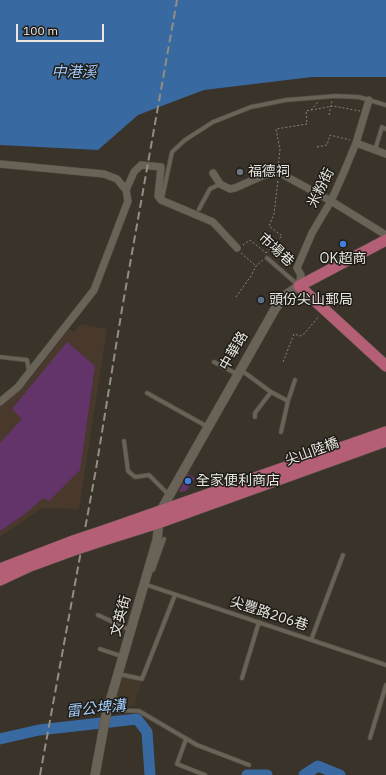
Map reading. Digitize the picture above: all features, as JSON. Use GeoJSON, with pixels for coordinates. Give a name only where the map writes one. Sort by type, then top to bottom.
{"type":"FeatureCollection","features":[{"type":"Feature","properties":{"kind":"main road","name":"中華路"},"geometry":{"type":"LineString","coordinates":[[299,286],[386,240]]}},
{"type":"Feature","properties":{"kind":"main road"},"geometry":{"type":"LineString","coordinates":[[299,286],[386,366]]}},
{"type":"Feature","properties":{"kind":"main road","name":"尖山陸橋"},"geometry":{"type":"LineString","coordinates":[[159,518],[386,432]]}},
{"type":"Feature","properties":{"kind":"main road","name":"尖山陸橋"},"geometry":{"type":"LineString","coordinates":[[159,518],[386,441]]}},
{"type":"Feature","properties":{"kind":"main road"},"geometry":{"type":"LineString","coordinates":[[3,570],[159,518]]}},
{"type":"Feature","properties":{"kind":"street","name":"米粉街"},"geometry":{"type":"LineString","coordinates":[[299,286],[301,275],[297,268],[312,233],[331,201],[356,143],[369,100]]}},
{"type":"Feature","properties":{"kind":"street"},"geometry":{"type":"LineString","coordinates":[[356,143],[386,154]]}},
{"type":"Feature","properties":{"kind":"street"},"geometry":{"type":"LineString","coordinates":[[0,164],[104,174],[116,179],[126,190],[128,201],[94,290],[29,375],[18,387],[0,402]]}},
{"type":"Feature","properties":{"kind":"street"},"geometry":{"type":"LineString","coordinates":[[126,190],[134,172],[141,165],[161,167],[158,196],[161,200],[213,222],[237,248]]}},
{"type":"Feature","properties":{"kind":"street"},"geometry":{"type":"LineString","coordinates":[[213,173],[220,184],[230,189],[262,176],[278,172],[331,201],[386,235]]}},
{"type":"Feature","properties":{"kind":"street","name":"中華路"},"geometry":{"type":"LineString","coordinates":[[159,518],[275,309],[287,294],[299,286]]}},
{"type":"Feature","properties":{"kind":"street","name":"文英街"},"geometry":{"type":"LineString","coordinates":[[95,775],[107,712],[132,631],[157,540],[159,518]]}},
{"type":"Feature","properties":{"kind":"lane"},"geometry":{"type":"LineString","coordinates":[[161,200],[172,152],[185,140],[213,122],[251,107],[286,100],[359,97],[386,105]]}},
{"type":"Feature","properties":{"kind":"lane"},"geometry":{"type":"LineString","coordinates":[[375,150],[382,127],[386,129]]}},
{"type":"Feature","properties":{"kind":"lane"},"geometry":{"type":"LineString","coordinates":[[199,209],[210,189],[220,184]]}},
{"type":"Feature","properties":{"kind":"lane","name":"市場巷"},"geometry":{"type":"LineString","coordinates":[[267,258],[276,264],[299,286]]}},
{"type":"Feature","properties":{"kind":"lane"},"geometry":{"type":"LineString","coordinates":[[0,357],[27,360],[29,375]]}},
{"type":"Feature","properties":{"kind":"lane"},"geometry":{"type":"LineString","coordinates":[[214,362],[239,372],[288,401]]}},
{"type":"Feature","properties":{"kind":"lane"},"geometry":{"type":"LineString","coordinates":[[281,432],[288,401],[295,380]]}},
{"type":"Feature","properties":{"kind":"lane"},"geometry":{"type":"LineString","coordinates":[[255,417],[255,413],[271,392]]}},
{"type":"Feature","properties":{"kind":"lane"},"geometry":{"type":"LineString","coordinates":[[148,393],[209,427]]}},
{"type":"Feature","properties":{"kind":"lane"},"geometry":{"type":"LineString","coordinates":[[124,441],[128,472],[135,477],[149,474],[170,496]]}},
{"type":"Feature","properties":{"kind":"lane"},"geometry":{"type":"LineString","coordinates":[[144,584],[148,582],[164,539]]}},
{"type":"Feature","properties":{"kind":"lane"},"geometry":{"type":"LineString","coordinates":[[311,640],[343,555]]}},
{"type":"Feature","properties":{"kind":"lane","name":"尖豐路206巷"},"geometry":{"type":"LineString","coordinates":[[144,584],[386,664]]}},
{"type":"Feature","properties":{"kind":"lane"},"geometry":{"type":"LineString","coordinates":[[118,673],[142,679],[175,594]]}},
{"type":"Feature","properties":{"kind":"lane"},"geometry":{"type":"LineString","coordinates":[[98,615],[132,631]]}},
{"type":"Feature","properties":{"kind":"lane"},"geometry":{"type":"LineString","coordinates":[[242,678],[258,622]]}},
{"type":"Feature","properties":{"kind":"lane"},"geometry":{"type":"LineString","coordinates":[[100,649],[124,657]]}},
{"type":"Feature","properties":{"kind":"lane"},"geometry":{"type":"LineString","coordinates":[[370,738],[386,685]]}},
{"type":"Feature","properties":{"kind":"lane"},"geometry":{"type":"LineString","coordinates":[[107,712],[139,711],[186,739],[249,765]]}},
{"type":"Feature","properties":{"kind":"lane"},"geometry":{"type":"LineString","coordinates":[[186,739],[177,764],[205,775]]}},
{"type":"Feature","properties":{"kind":"path"},"geometry":{"type":"LineString","coordinates":[[326,101],[333,98]]}},
{"type":"Feature","properties":{"kind":"path"},"geometry":{"type":"LineString","coordinates":[[329,115],[333,98]]}},
{"type":"Feature","properties":{"kind":"path"},"geometry":{"type":"LineString","coordinates":[[311,110],[319,101]]}},
{"type":"Feature","properties":{"kind":"path"},"geometry":{"type":"LineString","coordinates":[[265,253],[282,236],[269,226],[274,214],[277,195],[280,150],[276,129],[307,124],[306,111],[331,106],[365,112]]}},
{"type":"Feature","properties":{"kind":"path"},"geometry":{"type":"LineString","coordinates":[[317,147],[327,145],[330,135],[345,138],[356,143]]}},
{"type":"Feature","properties":{"kind":"path","name":"市場巷"},"geometry":{"type":"LineString","coordinates":[[237,248],[250,240],[269,256],[267,258]]}},
{"type":"Feature","properties":{"kind":"path"},"geometry":{"type":"LineString","coordinates":[[237,248],[245,258],[256,266]]}},
{"type":"Feature","properties":{"kind":"path"},"geometry":{"type":"LineString","coordinates":[[236,297],[251,276],[256,266],[262,260],[267,258]]}},
{"type":"Feature","properties":{"kind":"path"},"geometry":{"type":"LineString","coordinates":[[283,362],[294,334],[301,336],[305,333],[324,310]]}},
{"type":"Feature","properties":{"kind":"shaded area"},"geometry":{"type":"Polygon","coordinates":[[[81,324],[107,329],[79,509],[42,508],[0,537],[0,407],[29,381],[69,329],[74,332],[81,324]]]}},
{"type":"Feature","properties":{"kind":"shaded area"},"geometry":{"type":"Polygon","coordinates":[[[122,676],[141,682],[134,706],[113,706],[122,676]]]}},
{"type":"Feature","properties":{"kind":"water","name":"中港溪"},"geometry":{"type":"Polygon","coordinates":[[[0,0],[386,0],[386,77],[312,77],[204,90],[138,115],[98,150],[0,145],[0,0]]]}},
{"type":"Feature","properties":{"kind":"building"},"geometry":{"type":"Polygon","coordinates":[[[67,342],[95,366],[80,470],[49,501],[43,498],[25,514],[0,531],[0,443],[22,419],[12,409],[67,342]]]}},
{"type":"Feature","properties":{"kind":"building","name":"全家便利商店"},"geometry":{"type":"Polygon","coordinates":[[[188,474],[195,478],[186,491],[181,492],[179,491],[188,474]]]}},
{"type":"Feature","properties":{"kind":"waterway","name":"雷公埤溝"},"geometry":{"type":"LineString","coordinates":[[0,739],[39,730],[137,719],[147,732],[150,775]]}},
{"type":"Feature","properties":{"kind":"waterway","name":"雷公埤溝"},"geometry":{"type":"LineString","coordinates":[[304,775],[318,766],[340,775]]}},
{"type":"Feature","properties":{"kind":"waterway","name":"雷公埤溝"},"geometry":{"type":"LineString","coordinates":[[247,775],[267,775]]}},
{"type":"Feature","properties":{"kind":"railway"},"geometry":{"type":"LineString","coordinates":[[40,775],[96,469],[122,309],[177,0]]}},
{"type":"Feature","properties":{"kind":"place","name":"福德祠"},"geometry":{"type":"Point","coordinates":[240,172]}},
{"type":"Feature","properties":{"kind":"place","name":"OK超商"},"geometry":{"type":"Point","coordinates":[343,244]}},
{"type":"Feature","properties":{"kind":"place","name":"頭份尖山郵局"},"geometry":{"type":"Point","coordinates":[261,300]}},
{"type":"Feature","properties":{"kind":"place","name":"全家便利商店"},"geometry":{"type":"Point","coordinates":[188,481]}}]}
